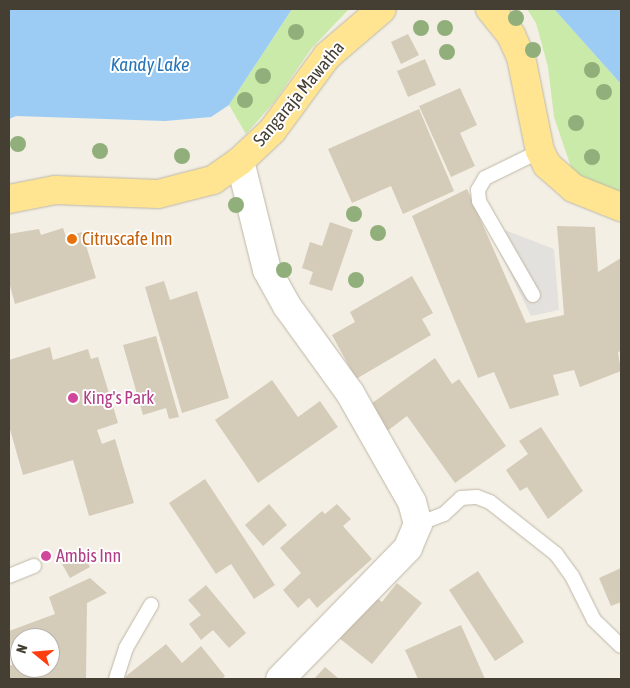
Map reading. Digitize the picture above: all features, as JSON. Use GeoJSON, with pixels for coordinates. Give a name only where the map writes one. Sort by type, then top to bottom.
{"type":"FeatureCollection","features":[{"type":"Feature","properties":{"kind":"main road","name":"Sangaraja Mawatha"},"geometry":{"type":"LineString","coordinates":[[9,199],[55,190],[158,194],[177,192],[213,180],[240,161],[272,131],[327,56],[382,9]]}},
{"type":"Feature","properties":{"kind":"main road"},"geometry":{"type":"LineString","coordinates":[[490,9],[511,35],[521,57],[540,151],[558,178],[600,200],[621,207]]}},
{"type":"Feature","properties":{"kind":"street"},"geometry":{"type":"LineString","coordinates":[[240,161],[267,270],[287,306],[350,392],[412,502],[418,524],[408,548],[280,679]]}},
{"type":"Feature","properties":{"kind":"lane"},"geometry":{"type":"LineString","coordinates":[[533,295],[479,201],[478,190],[485,178],[540,151]]}},
{"type":"Feature","properties":{"kind":"lane"},"geometry":{"type":"LineString","coordinates":[[418,524],[444,514],[461,498],[477,497],[490,502],[556,554],[572,576],[594,620],[621,646]]}},
{"type":"Feature","properties":{"kind":"lane"},"geometry":{"type":"LineString","coordinates":[[9,576],[34,566]]}},
{"type":"Feature","properties":{"kind":"lane"},"geometry":{"type":"LineString","coordinates":[[116,679],[126,648],[151,605]]}},
{"type":"Feature","properties":{"kind":"green space"},"geometry":{"type":"Polygon","coordinates":[[[292,9],[349,9],[311,49],[275,101],[246,134],[229,105],[292,9]]]}},
{"type":"Feature","properties":{"kind":"green space"},"geometry":{"type":"Polygon","coordinates":[[[527,9],[554,9],[621,84],[621,195],[584,182],[571,167],[554,117],[548,67],[536,23],[527,9]]]}},
{"type":"Feature","properties":{"kind":"shaded area"},"geometry":{"type":"Polygon","coordinates":[[[502,229],[554,249],[559,310],[531,316],[490,232],[502,229]]]}},
{"type":"Feature","properties":{"kind":"water","name":"Kandy Lake"},"geometry":{"type":"Polygon","coordinates":[[[9,9],[292,9],[229,105],[211,117],[165,121],[16,116],[9,119],[9,9]]]}},
{"type":"Feature","properties":{"kind":"water"},"geometry":{"type":"Polygon","coordinates":[[[554,9],[621,9],[621,84],[554,9]]]}},
{"type":"Feature","properties":{"kind":"building"},"geometry":{"type":"Polygon","coordinates":[[[408,34],[419,55],[401,64],[391,42],[408,34]]]}},
{"type":"Feature","properties":{"kind":"building"},"geometry":{"type":"Polygon","coordinates":[[[425,59],[436,85],[408,97],[397,71],[425,59]]]}},
{"type":"Feature","properties":{"kind":"building"},"geometry":{"type":"Polygon","coordinates":[[[460,88],[477,125],[460,133],[475,166],[451,177],[419,106],[460,88]]]}},
{"type":"Feature","properties":{"kind":"building"},"geometry":{"type":"Polygon","coordinates":[[[419,109],[454,191],[403,214],[391,186],[352,203],[328,149],[419,109]]]}},
{"type":"Feature","properties":{"kind":"building"},"geometry":{"type":"Polygon","coordinates":[[[467,189],[526,323],[564,315],[557,226],[595,227],[598,272],[621,258],[621,351],[618,352],[621,371],[580,387],[574,370],[553,375],[559,395],[510,409],[494,372],[478,378],[412,216],[467,189]]]}},
{"type":"Feature","properties":{"kind":"building"},"geometry":{"type":"Polygon","coordinates":[[[330,222],[353,230],[332,291],[309,284],[313,272],[302,268],[310,242],[322,246],[330,222]]]}},
{"type":"Feature","properties":{"kind":"building"},"geometry":{"type":"Polygon","coordinates":[[[63,228],[66,237],[82,232],[96,278],[15,304],[9,282],[9,234],[39,229],[41,235],[63,228]]]}},
{"type":"Feature","properties":{"kind":"building"},"geometry":{"type":"Polygon","coordinates":[[[412,276],[433,313],[422,319],[431,335],[356,379],[332,335],[355,322],[350,312],[412,276]]]}},
{"type":"Feature","properties":{"kind":"building"},"geometry":{"type":"Polygon","coordinates":[[[164,281],[170,300],[197,291],[229,398],[182,413],[145,287],[164,281]]]}},
{"type":"Feature","properties":{"kind":"building"},"geometry":{"type":"Polygon","coordinates":[[[156,336],[179,417],[169,419],[166,408],[143,415],[123,345],[156,336]]]}},
{"type":"Feature","properties":{"kind":"building"},"geometry":{"type":"Polygon","coordinates":[[[50,347],[53,360],[88,349],[91,359],[98,357],[118,423],[97,430],[102,444],[115,439],[134,503],[89,516],[73,460],[23,475],[9,426],[9,360],[50,347]]]}},
{"type":"Feature","properties":{"kind":"building"},"geometry":{"type":"Polygon","coordinates":[[[435,358],[452,384],[459,379],[506,446],[455,483],[407,416],[386,432],[368,406],[435,358]]]}},
{"type":"Feature","properties":{"kind":"building"},"geometry":{"type":"Polygon","coordinates":[[[272,380],[298,417],[320,401],[338,427],[258,483],[215,420],[272,380]]]}},
{"type":"Feature","properties":{"kind":"building"},"geometry":{"type":"Polygon","coordinates":[[[541,427],[583,491],[548,519],[527,487],[520,491],[506,470],[528,454],[519,441],[541,427]]]}},
{"type":"Feature","properties":{"kind":"building"},"geometry":{"type":"Polygon","coordinates":[[[205,479],[275,585],[254,599],[231,564],[216,574],[169,503],[205,479]]]}},
{"type":"Feature","properties":{"kind":"building"},"geometry":{"type":"Polygon","coordinates":[[[269,504],[287,525],[263,546],[245,525],[269,504]]]}},
{"type":"Feature","properties":{"kind":"building"},"geometry":{"type":"Polygon","coordinates":[[[337,504],[351,519],[343,526],[372,559],[317,608],[309,598],[298,608],[283,590],[301,573],[280,548],[322,511],[325,514],[337,504]]]}},
{"type":"Feature","properties":{"kind":"building"},"geometry":{"type":"Polygon","coordinates":[[[82,553],[90,567],[70,578],[62,564],[82,553]]]}},
{"type":"Feature","properties":{"kind":"building"},"geometry":{"type":"Polygon","coordinates":[[[621,568],[621,602],[611,606],[599,578],[621,568]]]}},
{"type":"Feature","properties":{"kind":"building"},"geometry":{"type":"Polygon","coordinates":[[[478,571],[524,642],[495,661],[449,590],[478,571]]]}},
{"type":"Feature","properties":{"kind":"building"},"geometry":{"type":"Polygon","coordinates":[[[90,578],[107,593],[87,603],[86,679],[9,679],[10,666],[10,678],[60,678],[60,628],[17,628],[55,614],[49,597],[90,578]]]}},
{"type":"Feature","properties":{"kind":"building"},"geometry":{"type":"Polygon","coordinates":[[[397,583],[422,603],[372,664],[339,638],[373,595],[382,602],[397,583]]]}},
{"type":"Feature","properties":{"kind":"building"},"geometry":{"type":"Polygon","coordinates":[[[206,585],[246,633],[229,648],[213,630],[201,640],[189,624],[201,615],[188,600],[206,585]]]}},
{"type":"Feature","properties":{"kind":"building"},"geometry":{"type":"Polygon","coordinates":[[[461,625],[485,679],[418,679],[405,650],[461,625]]]}},
{"type":"Feature","properties":{"kind":"building"},"geometry":{"type":"Polygon","coordinates":[[[166,644],[182,663],[201,646],[225,676],[222,679],[126,679],[125,677],[166,644]]]}},
{"type":"Feature","properties":{"kind":"building"},"geometry":{"type":"Polygon","coordinates":[[[325,667],[339,679],[314,679],[325,667]]]}},
{"type":"Feature","properties":{"kind":"place","name":"Citruscafe Inn"},"geometry":{"type":"Point","coordinates":[72,239]}},
{"type":"Feature","properties":{"kind":"place","name":"King's Park"},"geometry":{"type":"Point","coordinates":[73,398]}},
{"type":"Feature","properties":{"kind":"place","name":"Ambis Inn"},"geometry":{"type":"Point","coordinates":[46,556]}}]}
